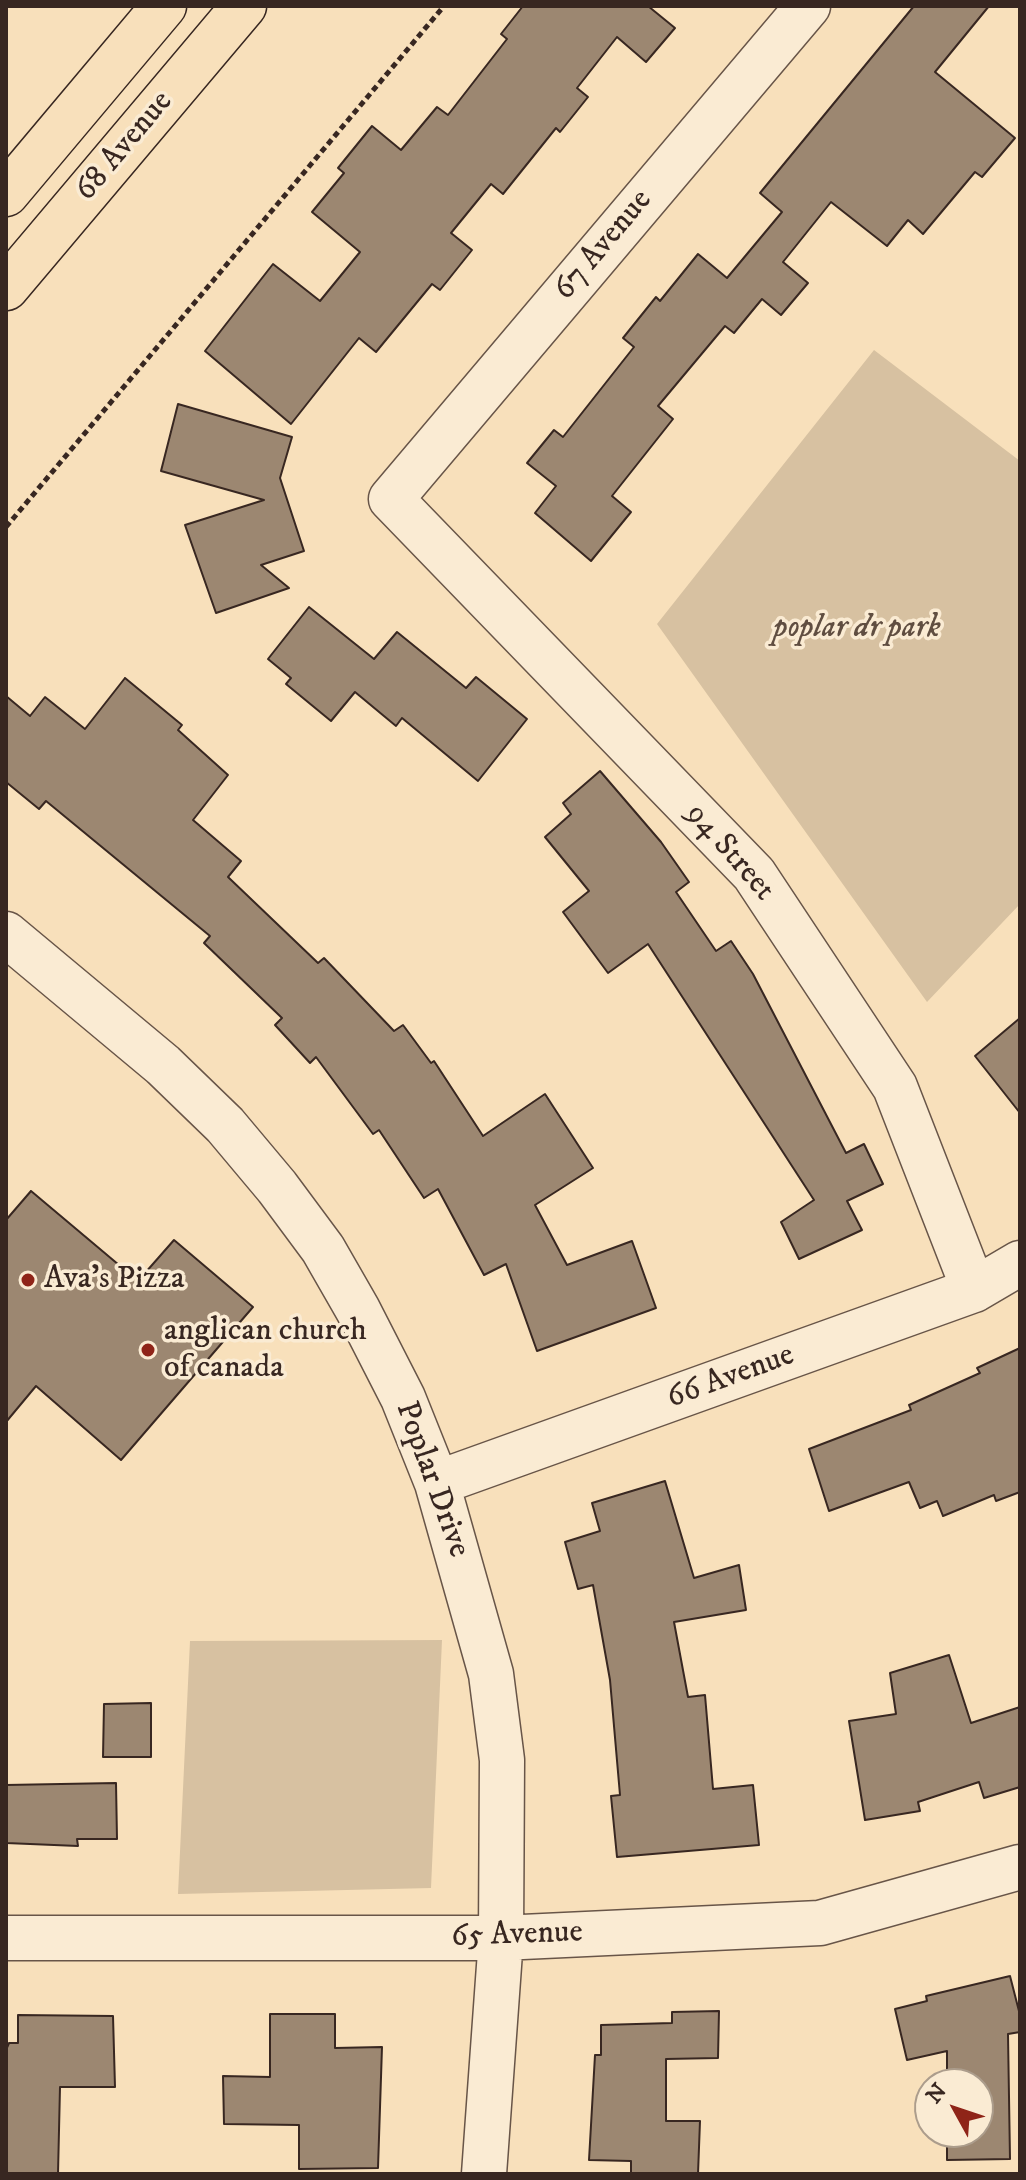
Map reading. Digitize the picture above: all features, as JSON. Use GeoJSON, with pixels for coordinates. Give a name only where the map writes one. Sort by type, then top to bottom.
{"type":"FeatureCollection","features":[{"type":"Feature","properties":{"kind":"main road","name":"68 Avenue"},"geometry":{"type":"LineString","coordinates":[[6,194],[164,6]]}},
{"type":"Feature","properties":{"kind":"main road","name":"68 Avenue"},"geometry":{"type":"LineString","coordinates":[[6,288],[244,6]]}},
{"type":"Feature","properties":{"kind":"street","name":"67 Avenue"},"geometry":{"type":"LineString","coordinates":[[401,487],[808,6]]}},
{"type":"Feature","properties":{"kind":"street","name":"94 Street"},"geometry":{"type":"LineString","coordinates":[[401,487],[391,499],[754,874],[895,1087],[974,1290]]}},
{"type":"Feature","properties":{"kind":"street","name":"Poplar Drive"},"geometry":{"type":"LineString","coordinates":[[6,934],[163,1065],[225,1125],[277,1187],[323,1249],[358,1310],[403,1398],[437,1483],[491,1674],[502,1760],[501,1938],[484,2174]]}},
{"type":"Feature","properties":{"kind":"street","name":"66 Avenue"},"geometry":{"type":"LineString","coordinates":[[437,1483],[974,1290],[1020,1263]]}},
{"type":"Feature","properties":{"kind":"street","name":"65 Avenue"},"geometry":{"type":"LineString","coordinates":[[6,1938],[501,1938],[820,1923],[1020,1867]]}},
{"type":"Feature","properties":{"kind":"path"},"geometry":{"type":"LineString","coordinates":[[6,527],[444,6]]}},
{"type":"Feature","properties":{"kind":"green space","name":"poplar dr park"},"geometry":{"type":"Polygon","coordinates":[[[874,350],[1020,461],[1020,904],[927,1002],[657,624],[874,350]]]}},
{"type":"Feature","properties":{"kind":"green space"},"geometry":{"type":"Polygon","coordinates":[[[442,1640],[431,1888],[178,1894],[190,1641],[442,1640]]]}},
{"type":"Feature","properties":{"kind":"building"},"geometry":{"type":"Polygon","coordinates":[[[523,6],[648,6],[675,28],[646,62],[617,37],[577,88],[588,97],[560,132],[556,128],[503,194],[491,184],[451,233],[472,250],[440,290],[432,284],[376,352],[359,338],[291,424],[205,351],[273,264],[320,301],[360,252],[312,212],[344,173],[338,168],[372,126],[401,150],[437,107],[448,115],[507,39],[501,34],[523,6]]]}},
{"type":"Feature","properties":{"kind":"building"},"geometry":{"type":"Polygon","coordinates":[[[914,6],[989,6],[935,72],[1015,138],[982,177],[975,172],[923,234],[908,220],[887,246],[831,202],[783,262],[808,283],[781,315],[762,299],[734,333],[725,326],[658,406],[673,419],[612,496],[631,512],[591,561],[535,513],[556,486],[527,463],[554,430],[563,437],[634,347],[623,338],[656,297],[660,301],[698,254],[727,278],[782,212],[760,193],[914,6]]]}},
{"type":"Feature","properties":{"kind":"building"},"geometry":{"type":"Polygon","coordinates":[[[178,404],[292,437],[280,478],[304,551],[261,565],[289,588],[216,613],[185,525],[264,500],[161,471],[178,404]]]}},
{"type":"Feature","properties":{"kind":"building"},"geometry":{"type":"Polygon","coordinates":[[[309,607],[374,659],[397,632],[466,688],[476,677],[527,719],[478,781],[402,718],[396,726],[355,692],[331,721],[286,684],[291,678],[268,659],[309,607]]]}},
{"type":"Feature","properties":{"kind":"building"},"geometry":{"type":"Polygon","coordinates":[[[125,678],[182,725],[178,730],[228,775],[193,820],[241,861],[228,877],[318,963],[324,958],[394,1031],[403,1025],[431,1063],[434,1061],[483,1136],[545,1094],[593,1168],[535,1205],[567,1265],[632,1241],[656,1308],[537,1351],[506,1264],[484,1275],[438,1189],[424,1198],[379,1130],[373,1134],[316,1057],[310,1063],[275,1025],[282,1018],[204,943],[210,936],[46,801],[39,809],[6,782],[6,696],[30,716],[45,697],[85,729],[125,678]]]}},
{"type":"Feature","properties":{"kind":"building"},"geometry":{"type":"Polygon","coordinates":[[[600,771],[661,842],[689,882],[676,892],[716,951],[731,941],[753,974],[846,1153],[864,1144],[883,1184],[847,1201],[862,1230],[799,1259],[781,1222],[814,1200],[648,944],[608,973],[563,912],[589,891],[545,837],[571,814],[563,803],[600,771]]]}},
{"type":"Feature","properties":{"kind":"building"},"geometry":{"type":"Polygon","coordinates":[[[1020,1018],[1020,1113],[975,1056],[1020,1018]]]}},
{"type":"Feature","properties":{"kind":"building"},"geometry":{"type":"Polygon","coordinates":[[[31,1191],[138,1281],[174,1240],[253,1307],[121,1460],[36,1386],[6,1422],[6,1220],[31,1191]]]}},
{"type":"Feature","properties":{"kind":"building"},"geometry":{"type":"Polygon","coordinates":[[[1020,1348],[1020,1492],[996,1501],[994,1495],[943,1516],[937,1501],[920,1508],[909,1482],[829,1511],[809,1449],[911,1410],[909,1405],[980,1373],[977,1368],[1020,1348]]]}},
{"type":"Feature","properties":{"kind":"building"},"geometry":{"type":"Polygon","coordinates":[[[665,1481],[694,1578],[739,1565],[746,1610],[674,1622],[688,1697],[705,1695],[713,1789],[753,1785],[759,1845],[617,1857],[611,1796],[620,1795],[610,1680],[593,1585],[578,1589],[565,1542],[600,1531],[592,1503],[665,1481]]]}},
{"type":"Feature","properties":{"kind":"building"},"geometry":{"type":"Polygon","coordinates":[[[949,1655],[971,1723],[1020,1707],[1020,1787],[984,1798],[979,1782],[918,1802],[920,1811],[865,1820],[849,1721],[896,1714],[890,1673],[949,1655]]]}},
{"type":"Feature","properties":{"kind":"building"},"geometry":{"type":"Polygon","coordinates":[[[151,1703],[151,1757],[103,1757],[104,1704],[151,1703]]]}},
{"type":"Feature","properties":{"kind":"building"},"geometry":{"type":"Polygon","coordinates":[[[116,1783],[117,1839],[77,1839],[78,1846],[6,1843],[6,1785],[116,1783]]]}},
{"type":"Feature","properties":{"kind":"building"},"geometry":{"type":"Polygon","coordinates":[[[1010,1976],[1020,2015],[1020,2032],[1008,2034],[1010,2159],[947,2160],[947,2148],[994,2148],[994,2068],[947,2068],[947,2051],[907,2060],[895,2009],[927,2001],[926,1996],[1010,1976]]]}},
{"type":"Feature","properties":{"kind":"building"},"geometry":{"type":"Polygon","coordinates":[[[719,2011],[718,2058],[666,2059],[666,2121],[700,2121],[698,2174],[631,2174],[631,2161],[589,2160],[595,2055],[601,2055],[601,2025],[672,2023],[672,2012],[719,2011]]]}},
{"type":"Feature","properties":{"kind":"building"},"geometry":{"type":"Polygon","coordinates":[[[270,2014],[335,2014],[335,2048],[382,2047],[378,2168],[299,2169],[299,2125],[224,2124],[223,2076],[270,2077],[270,2014]]]}},
{"type":"Feature","properties":{"kind":"building"},"geometry":{"type":"Polygon","coordinates":[[[18,2015],[113,2016],[115,2087],[60,2087],[58,2174],[6,2174],[6,2050],[9,2043],[18,2043],[18,2015]]]}},
{"type":"Feature","properties":{"kind":"place","name":"Ava's Pizza"},"geometry":{"type":"Point","coordinates":[28,1280]}},
{"type":"Feature","properties":{"kind":"place","name":"anglican church of canada"},"geometry":{"type":"Point","coordinates":[148,1350]}}]}
